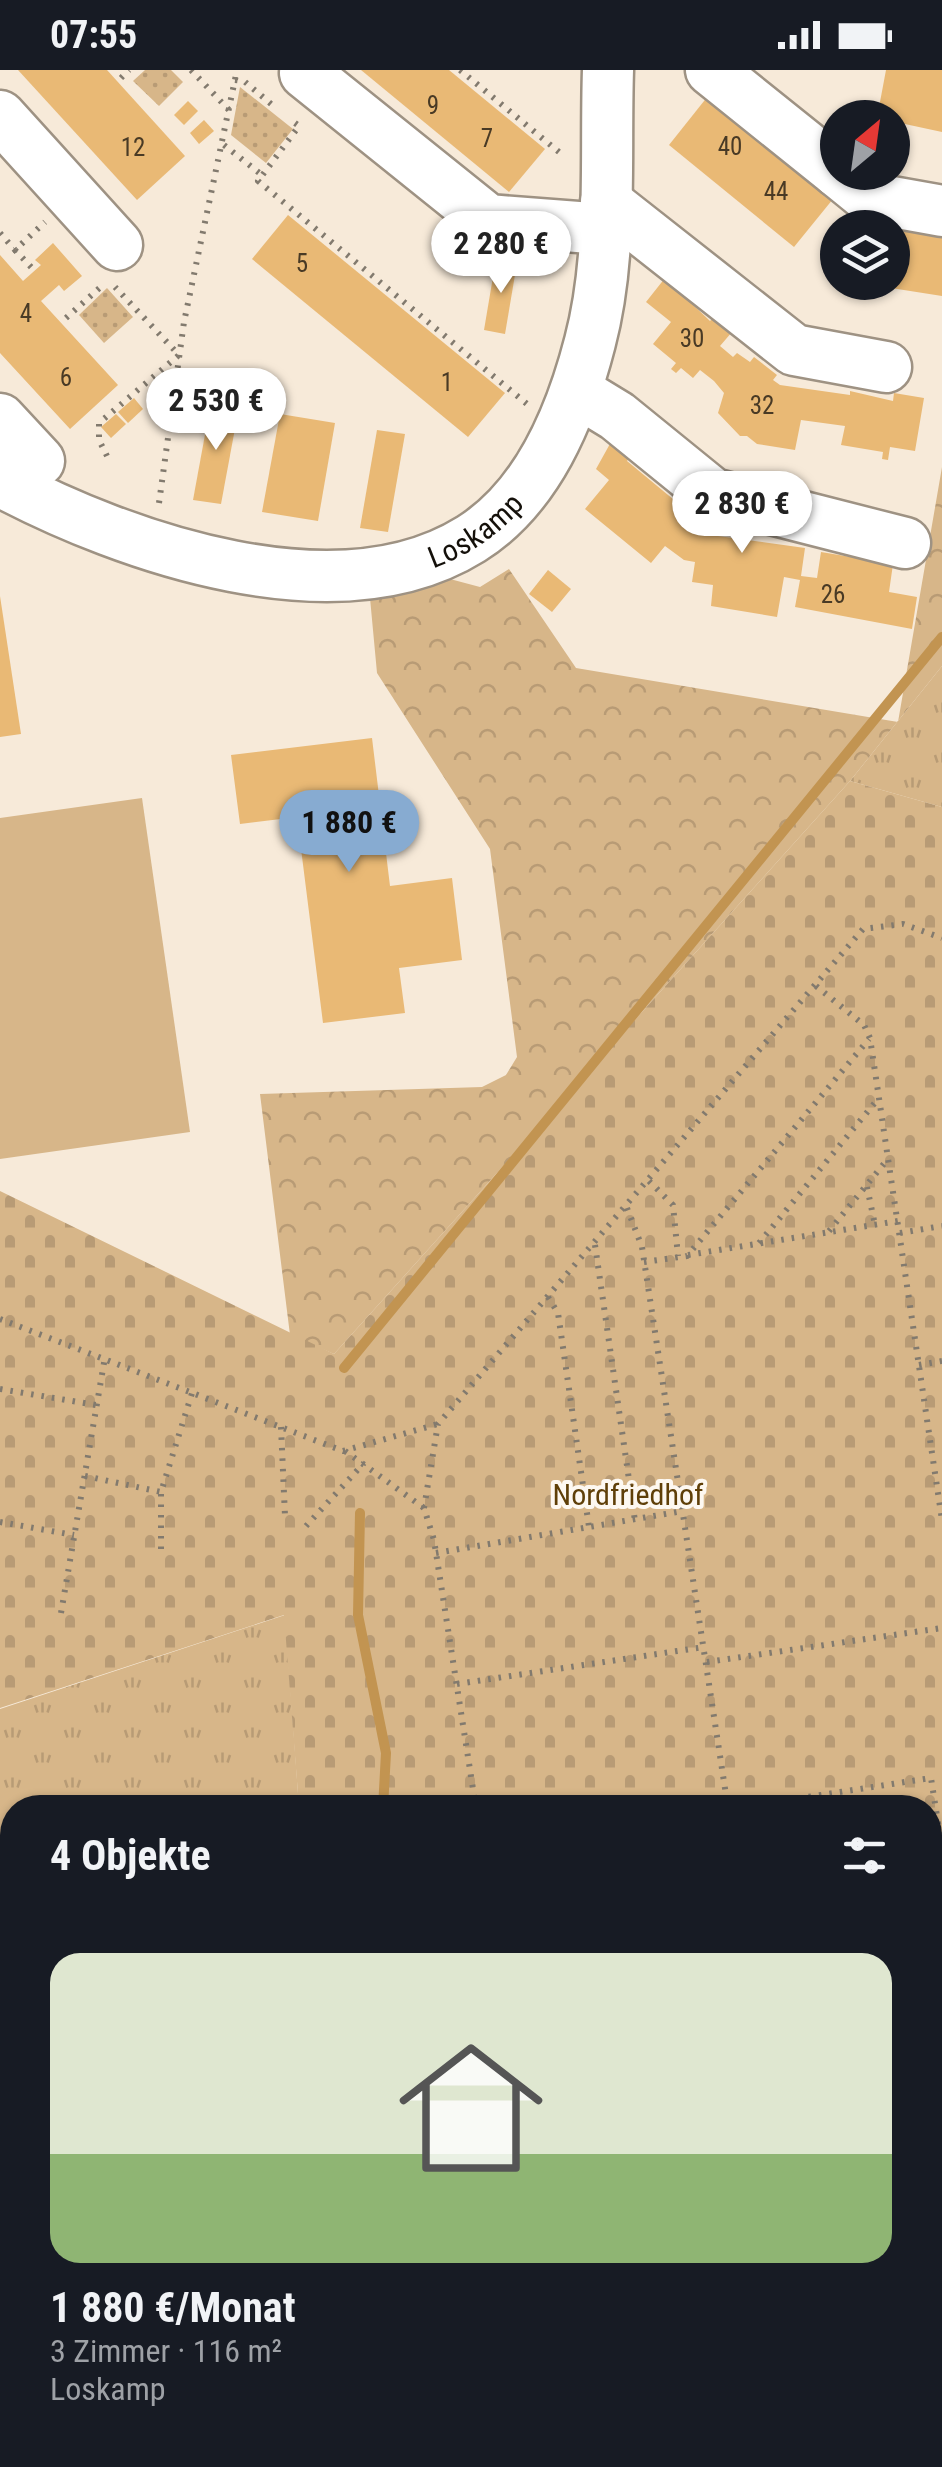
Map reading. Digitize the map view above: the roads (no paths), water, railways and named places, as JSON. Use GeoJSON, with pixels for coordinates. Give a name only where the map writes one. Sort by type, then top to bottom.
{"type":"FeatureCollection","features":[{"type":"Feature","properties":{"kind":"street","name":"Loskamp"},"geometry":{"type":"LineString","coordinates":[[19,472],[69,515],[218,564],[281,574],[350,576],[425,558],[470,539],[512,504],[544,462],[567,410],[591,338],[605,206],[608,70]]}},
{"type":"Feature","properties":{"kind":"street"},"geometry":{"type":"LineString","coordinates":[[711,70],[820,158]]}},
{"type":"Feature","properties":{"kind":"street"},"geometry":{"type":"LineString","coordinates":[[305,73],[488,220],[605,206],[794,350],[886,367]]}},
{"type":"Feature","properties":{"kind":"street"},"geometry":{"type":"LineString","coordinates":[[0,116],[112,262]]}},
{"type":"Feature","properties":{"kind":"street"},"geometry":{"type":"LineString","coordinates":[[860,190],[870,198],[942,211]]}},
{"type":"Feature","properties":{"kind":"street"},"geometry":{"type":"LineString","coordinates":[[567,410],[616,416],[713,494],[905,543]]}},
{"type":"Feature","properties":{"kind":"street"},"geometry":{"type":"LineString","coordinates":[[0,419],[19,472]]}},
{"type":"Feature","properties":{"kind":"waterway"},"geometry":{"type":"LineString","coordinates":[[344,1368],[942,637]]}},
{"type":"Feature","properties":{"kind":"waterway"},"geometry":{"type":"LineString","coordinates":[[360,1513],[358,1615],[386,1753],[384,1795]]}},
{"type":"Feature","properties":{"kind":"park label","name":"Nordfriedhof"},"geometry":{"type":"Point","coordinates":[628,1495]}}]}
